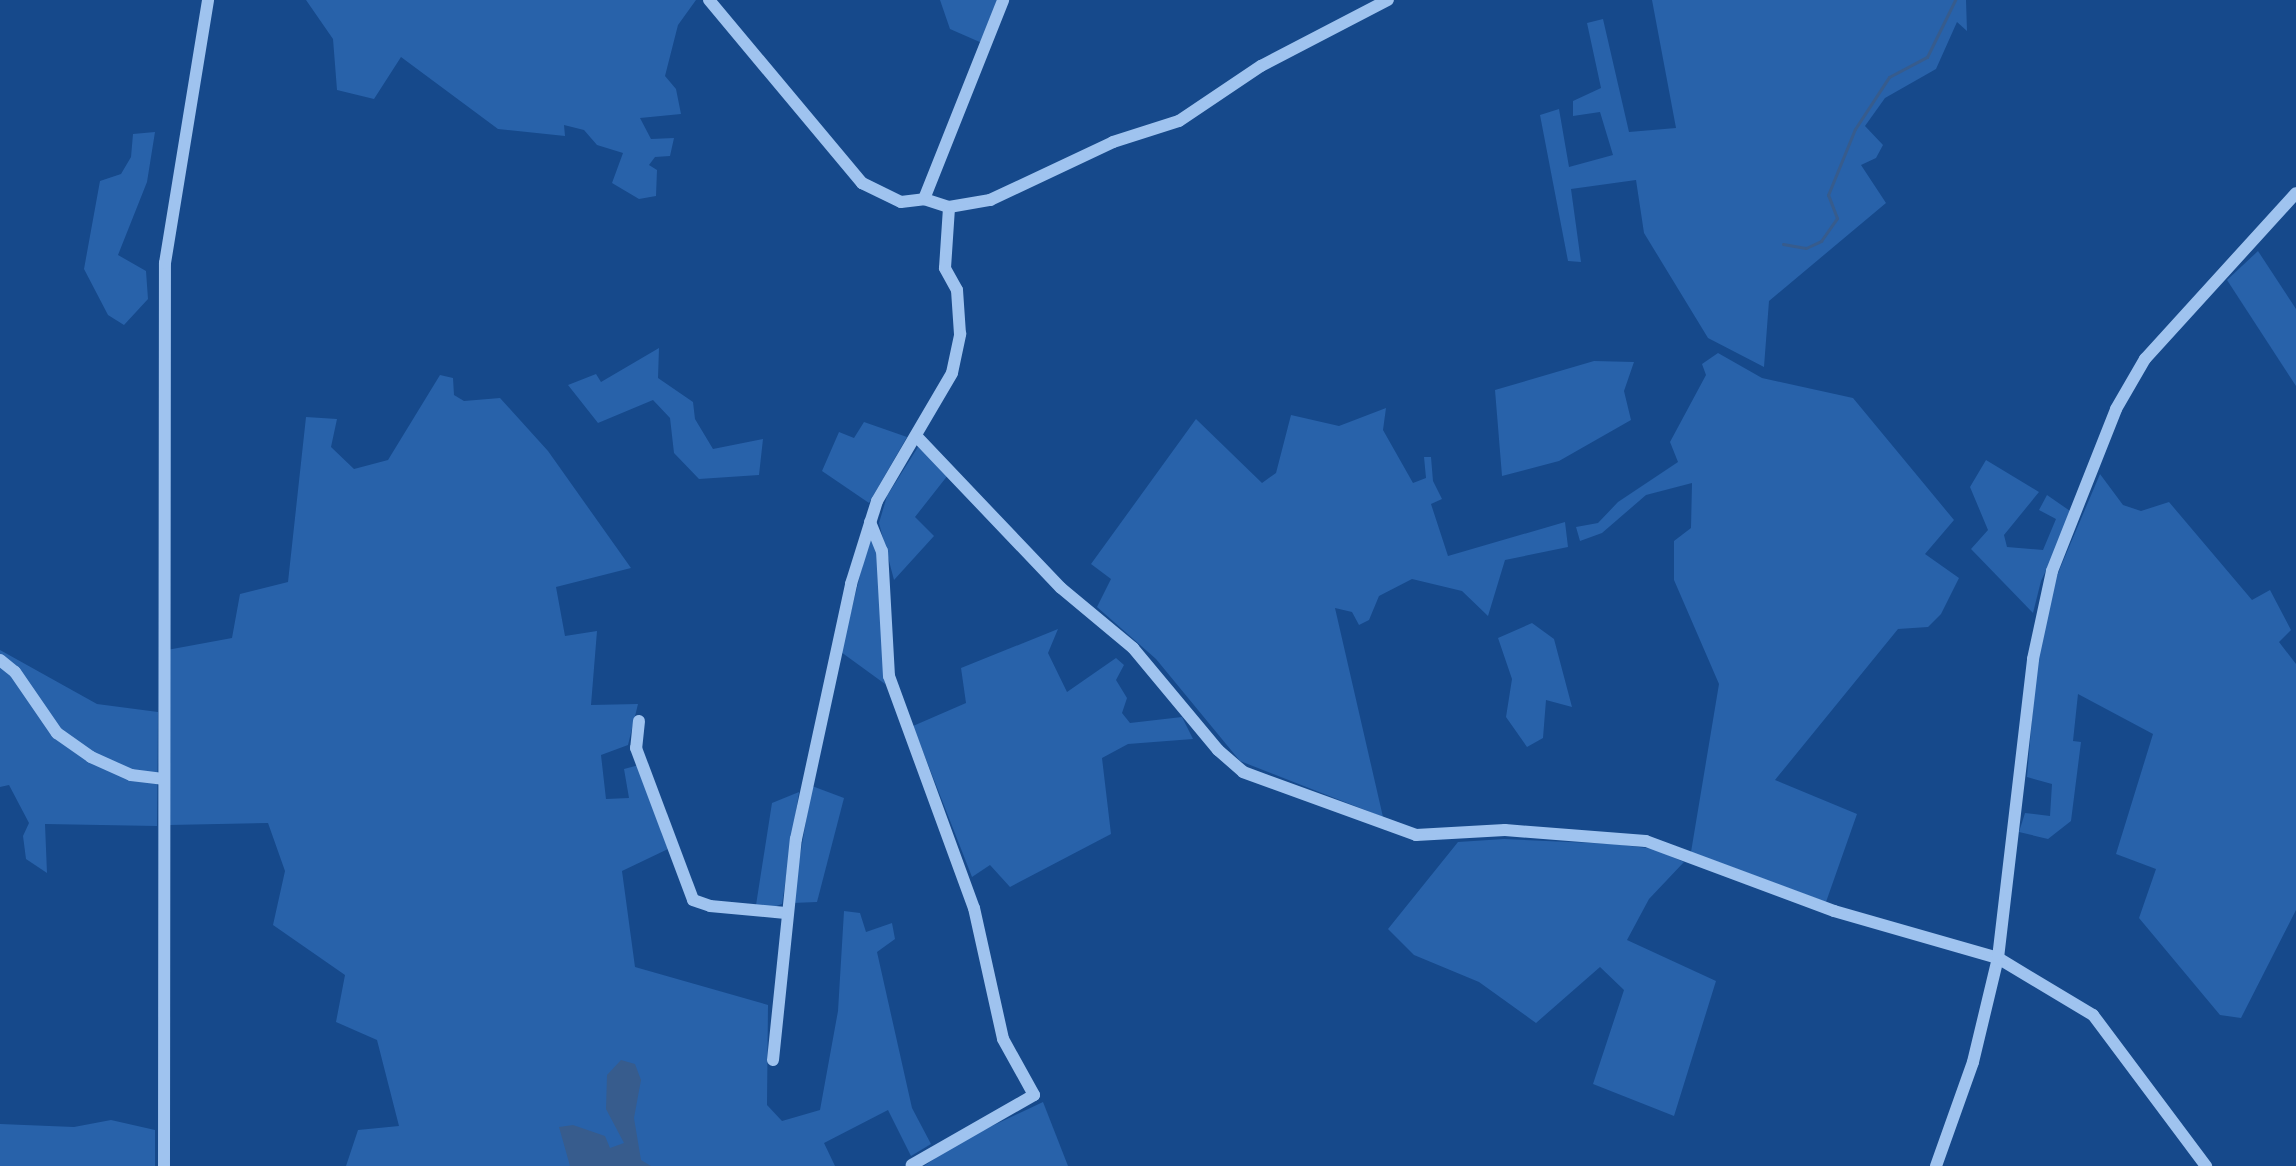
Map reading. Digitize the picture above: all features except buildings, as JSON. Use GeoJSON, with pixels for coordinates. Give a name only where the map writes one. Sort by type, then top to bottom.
{"type":"FeatureCollection","features":[{"type":"Feature","properties":{"kind":"street"},"geometry":{"type":"LineString","coordinates":[[164,1166],[165,263],[208,0]]}},
{"type":"Feature","properties":{"kind":"street"},"geometry":{"type":"LineString","coordinates":[[709,0],[848,171],[901,202],[924,199],[949,207],[990,200],[1113,142],[1179,121],[1261,66],[1388,0]]}},
{"type":"Feature","properties":{"kind":"street"},"geometry":{"type":"LineString","coordinates":[[924,199],[1003,0]]}},
{"type":"Feature","properties":{"kind":"street"},"geometry":{"type":"LineString","coordinates":[[1936,1166],[1973,1062],[1998,958],[2033,659],[2052,571],[2116,409],[2145,359],[2296,193]]}},
{"type":"Feature","properties":{"kind":"street"},"geometry":{"type":"LineString","coordinates":[[773,1060],[786,913],[823,702],[877,501],[918,438],[952,373],[960,334],[957,290],[945,268],[949,207]]}},
{"type":"Feature","properties":{"kind":"street"},"geometry":{"type":"LineString","coordinates":[[918,438],[1061,588],[1133,648],[1243,772],[1416,835],[1505,830],[1646,841],[1834,911],[1998,958],[2093,1015],[2206,1166]]}},
{"type":"Feature","properties":{"kind":"street"},"geometry":{"type":"LineString","coordinates":[[870,522],[882,551],[889,676],[974,908],[1003,1039],[1034,1095],[912,1165]]}},
{"type":"Feature","properties":{"kind":"street"},"geometry":{"type":"LineString","coordinates":[[0,660],[15,672],[57,733],[91,757],[131,775],[163,779]]}},
{"type":"Feature","properties":{"kind":"street"},"geometry":{"type":"LineString","coordinates":[[639,721],[636,748],[693,900],[721,908],[786,913]]}},
{"type":"Feature","properties":{"kind":"shaded area"},"geometry":{"type":"Polygon","coordinates":[[[306,0],[696,0],[678,25],[665,76],[676,89],[681,114],[640,118],[651,139],[674,138],[670,156],[655,157],[649,165],[657,170],[656,196],[639,199],[612,183],[623,153],[597,145],[584,130],[564,125],[565,136],[498,129],[401,57],[374,99],[337,90],[333,39],[306,0]]]}},
{"type":"Feature","properties":{"kind":"shaded area"},"geometry":{"type":"Polygon","coordinates":[[[940,0],[997,0],[982,43],[950,29],[940,0]]]}},
{"type":"Feature","properties":{"kind":"shaded area"},"geometry":{"type":"Polygon","coordinates":[[[1652,0],[1966,0],[1967,31],[1957,22],[1936,69],[1885,98],[1865,126],[1883,145],[1876,158],[1861,165],[1886,203],[1769,301],[1764,367],[1708,338],[1644,233],[1636,180],[1571,189],[1581,262],[1568,261],[1540,115],[1559,109],[1569,167],[1613,155],[1600,112],[1573,116],[1573,101],[1601,88],[1587,23],[1603,19],[1629,132],[1676,128],[1652,0]]]}},
{"type":"Feature","properties":{"kind":"shaded area"},"geometry":{"type":"Polygon","coordinates":[[[155,132],[147,182],[118,255],[146,271],[148,299],[124,325],[108,315],[84,269],[100,181],[121,174],[131,157],[133,134],[155,132]]]}},
{"type":"Feature","properties":{"kind":"shaded area"},"geometry":{"type":"Polygon","coordinates":[[[2258,251],[2296,309],[2296,386],[2227,280],[2258,251]]]}},
{"type":"Feature","properties":{"kind":"shaded area"},"geometry":{"type":"Polygon","coordinates":[[[659,348],[658,378],[693,402],[695,419],[713,449],[763,439],[759,475],[699,479],[674,453],[670,418],[653,400],[598,423],[568,385],[596,374],[601,382],[659,348]]]}},
{"type":"Feature","properties":{"kind":"shaded area"},"geometry":{"type":"Polygon","coordinates":[[[1718,353],[1762,378],[1853,398],[1954,520],[1925,554],[1959,578],[1941,614],[1928,627],[1898,629],[1775,780],[1857,814],[1826,902],[1691,852],[1719,684],[1674,580],[1674,541],[1691,528],[1692,483],[1646,495],[1602,533],[1580,541],[1576,527],[1598,523],[1618,502],[1678,462],[1670,442],[1706,375],[1702,364],[1718,353]]]}},
{"type":"Feature","properties":{"kind":"shaded area"},"geometry":{"type":"Polygon","coordinates":[[[1594,361],[1634,362],[1624,391],[1631,420],[1559,461],[1502,476],[1495,390],[1594,361]]]}},
{"type":"Feature","properties":{"kind":"shaded area"},"geometry":{"type":"Polygon","coordinates":[[[440,375],[453,378],[454,395],[464,401],[500,398],[548,451],[631,568],[556,587],[565,636],[597,631],[591,705],[638,704],[628,745],[601,755],[606,799],[629,798],[624,769],[639,765],[668,849],[622,871],[635,967],[768,1005],[767,1105],[782,1121],[820,1110],[838,1011],[844,911],[860,913],[866,932],[892,923],[895,939],[877,952],[912,1108],[931,1144],[911,1156],[888,1110],[824,1143],[835,1166],[346,1166],[358,1130],[399,1126],[377,1040],[336,1022],[345,975],[273,925],[285,871],[268,823],[169,825],[167,650],[232,638],[240,594],[288,582],[306,417],[337,419],[331,447],[354,469],[388,460],[440,375]]]}},
{"type":"Feature","properties":{"kind":"shaded area"},"geometry":{"type":"Polygon","coordinates":[[[1386,408],[1383,430],[1413,483],[1426,478],[1424,457],[1431,457],[1433,481],[1442,499],[1431,504],[1448,556],[1565,522],[1568,547],[1505,560],[1488,616],[1462,591],[1412,579],[1379,596],[1369,620],[1359,625],[1352,612],[1335,608],[1383,817],[1240,761],[1156,659],[1097,607],[1111,579],[1091,564],[1196,419],[1262,483],[1276,473],[1291,415],[1339,426],[1386,408]]]}},
{"type":"Feature","properties":{"kind":"shaded area"},"geometry":{"type":"Polygon","coordinates":[[[864,422],[907,437],[869,503],[822,471],[839,432],[854,438],[864,422]]]}},
{"type":"Feature","properties":{"kind":"shaded area"},"geometry":{"type":"Polygon","coordinates":[[[918,447],[948,475],[915,517],[934,536],[894,580],[879,523],[887,496],[918,447]]]}},
{"type":"Feature","properties":{"kind":"shaded area"},"geometry":{"type":"Polygon","coordinates":[[[1986,460],[2039,492],[2004,535],[2007,547],[2043,550],[2056,519],[2039,510],[2047,495],[2073,513],[2041,581],[2033,613],[1971,549],[1988,530],[1970,487],[1986,460]]]}},
{"type":"Feature","properties":{"kind":"shaded area"},"geometry":{"type":"Polygon","coordinates":[[[2100,474],[2123,505],[2141,511],[2169,502],[2252,600],[2270,590],[2291,630],[2279,642],[2296,664],[2296,910],[2241,1018],[2220,1015],[2139,918],[2156,869],[2116,854],[2153,734],[2078,694],[2073,741],[2081,742],[2071,821],[2048,839],[2019,832],[2025,813],[2050,816],[2052,784],[2027,777],[2037,659],[2050,592],[2100,474]]]}},
{"type":"Feature","properties":{"kind":"shaded area"},"geometry":{"type":"Polygon","coordinates":[[[870,535],[878,555],[885,684],[841,652],[870,535]]]}},
{"type":"Feature","properties":{"kind":"shaded area"},"geometry":{"type":"Polygon","coordinates":[[[1532,623],[1554,639],[1572,707],[1546,700],[1543,738],[1527,747],[1506,717],[1512,679],[1498,638],[1532,623]]]}},
{"type":"Feature","properties":{"kind":"shaded area"},"geometry":{"type":"Polygon","coordinates":[[[1058,629],[1048,653],[1067,692],[1116,658],[1124,665],[1116,680],[1127,698],[1122,713],[1130,723],[1182,717],[1193,739],[1128,744],[1102,758],[1111,834],[1010,887],[990,865],[972,877],[913,726],[966,703],[961,668],[1058,629]]]}},
{"type":"Feature","properties":{"kind":"shaded area"},"geometry":{"type":"Polygon","coordinates":[[[0,650],[97,704],[158,712],[157,826],[45,824],[47,873],[26,859],[23,836],[29,823],[9,785],[0,787],[0,650]]]}},
{"type":"Feature","properties":{"kind":"shaded area"},"geometry":{"type":"Polygon","coordinates":[[[812,786],[844,798],[817,902],[792,903],[812,786]]]}},
{"type":"Feature","properties":{"kind":"shaded area"},"geometry":{"type":"Polygon","coordinates":[[[799,792],[782,904],[768,909],[756,905],[772,803],[799,792]]]}},
{"type":"Feature","properties":{"kind":"shaded area"},"geometry":{"type":"Polygon","coordinates":[[[1504,839],[1615,844],[1654,849],[1684,862],[1649,899],[1627,940],[1716,981],[1674,1116],[1593,1084],[1624,990],[1600,967],[1536,1023],[1479,982],[1414,955],[1388,929],[1458,842],[1504,839]]]}},
{"type":"Feature","properties":{"kind":"shaded area"},"geometry":{"type":"Polygon","coordinates":[[[621,1060],[635,1064],[641,1080],[634,1118],[641,1160],[651,1166],[570,1166],[559,1127],[573,1125],[605,1136],[610,1148],[624,1143],[606,1109],[607,1075],[621,1060]]]}},
{"type":"Feature","properties":{"kind":"shaded area"},"geometry":{"type":"Polygon","coordinates":[[[1043,1102],[1068,1166],[924,1166],[960,1141],[1043,1102]]]}},
{"type":"Feature","properties":{"kind":"shaded area"},"geometry":{"type":"Polygon","coordinates":[[[111,1120],[155,1130],[155,1166],[0,1166],[0,1124],[74,1127],[111,1120]]]}},
{"type":"Feature","properties":{"kind":"waterway"},"geometry":{"type":"LineString","coordinates":[[1783,244],[1806,248],[1821,241],[1837,218],[1828,195],[1855,129],[1889,77],[1927,57],[1955,0]]}}]}
